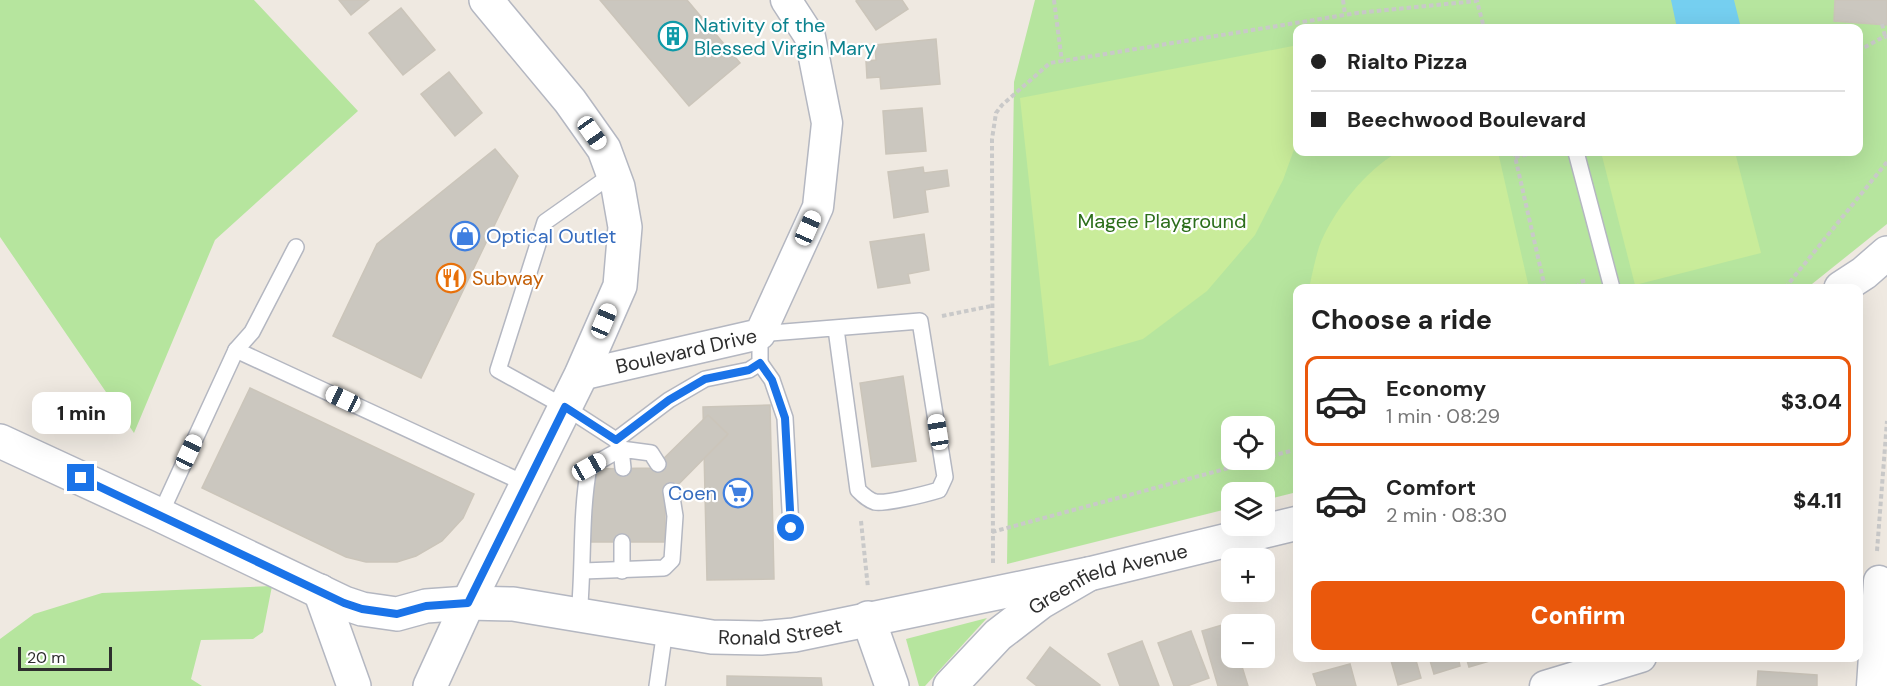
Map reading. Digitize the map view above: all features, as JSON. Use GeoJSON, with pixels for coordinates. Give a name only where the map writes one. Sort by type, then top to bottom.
{"type":"FeatureCollection","features":[{"type":"Feature","properties":{"kind":"main road"},"geometry":{"type":"LineString","coordinates":[[430,686],[468,603],[581,375],[620,286],[625,227],[618,187],[604,149],[570,101],[486,0]]}},
{"type":"Feature","properties":{"kind":"main road"},"geometry":{"type":"LineString","coordinates":[[1847,284],[1887,253]]}},
{"type":"Feature","properties":{"kind":"main road","name":"Ronald Street"},"geometry":{"type":"LineString","coordinates":[[10,446],[320,591],[362,609],[397,614],[426,606],[468,603],[513,604],[712,637],[761,638],[794,635],[869,609],[993,595],[1089,574]]}},
{"type":"Feature","properties":{"kind":"main road","name":"Greenfield Avenue"},"geometry":{"type":"LineString","coordinates":[[950,686],[998,635],[1041,602],[1089,574],[1293,524]]}},
{"type":"Feature","properties":{"kind":"main road"},"geometry":{"type":"LineString","coordinates":[[320,591],[354,686]]}},
{"type":"Feature","properties":{"kind":"main road"},"geometry":{"type":"LineString","coordinates":[[869,609],[892,686]]}},
{"type":"Feature","properties":{"kind":"street","name":"Boulevard Drive"},"geometry":{"type":"LineString","coordinates":[[581,375],[760,334],[818,207],[827,123],[810,38],[786,0]]}},
{"type":"Feature","properties":{"kind":"street"},"geometry":{"type":"LineString","coordinates":[[1872,686],[1875,577]]}},
{"type":"Feature","properties":{"kind":"street"},"geometry":{"type":"LineString","coordinates":[[1545,686],[1624,662]]}},
{"type":"Feature","properties":{"kind":"lane"},"geometry":{"type":"LineString","coordinates":[[1577,156],[1611,284]]}},
{"type":"Feature","properties":{"kind":"lane"},"geometry":{"type":"LineString","coordinates":[[613,174],[545,222],[498,370],[565,407],[619,444],[651,453],[658,464]]}},
{"type":"Feature","properties":{"kind":"lane"},"geometry":{"type":"LineString","coordinates":[[160,515],[236,350],[252,332],[296,247]]}},
{"type":"Feature","properties":{"kind":"lane"},"geometry":{"type":"LineString","coordinates":[[791,528],[785,418],[772,380],[760,363],[760,334],[920,321],[945,477],[939,490],[924,495],[876,502],[865,497],[858,490],[836,329]]}},
{"type":"Feature","properties":{"kind":"lane"},"geometry":{"type":"LineString","coordinates":[[236,350],[526,484]]}},
{"type":"Feature","properties":{"kind":"lane"},"geometry":{"type":"LineString","coordinates":[[579,615],[583,571],[583,511],[589,467],[669,400],[705,379],[749,370],[760,363]]}},
{"type":"Feature","properties":{"kind":"lane"},"geometry":{"type":"LineString","coordinates":[[619,444],[623,468]]}},
{"type":"Feature","properties":{"kind":"lane"},"geometry":{"type":"LineString","coordinates":[[583,571],[664,568],[672,560],[675,516],[671,491]]}},
{"type":"Feature","properties":{"kind":"lane"},"geometry":{"type":"LineString","coordinates":[[622,542],[622,571]]}},
{"type":"Feature","properties":{"kind":"lane"},"geometry":{"type":"LineString","coordinates":[[657,686],[665,630]]}},
{"type":"Feature","properties":{"kind":"path"},"geometry":{"type":"LineString","coordinates":[[1054,0],[1062,62]]}},
{"type":"Feature","properties":{"kind":"path"},"geometry":{"type":"LineString","coordinates":[[1343,0],[1345,14]]}},
{"type":"Feature","properties":{"kind":"path"},"geometry":{"type":"LineString","coordinates":[[993,570],[992,139],[996,113],[1002,105],[1050,63],[1345,14],[1477,1],[1483,24]]}},
{"type":"Feature","properties":{"kind":"path"},"geometry":{"type":"LineString","coordinates":[[1863,48],[1886,37],[1882,24]]}},
{"type":"Feature","properties":{"kind":"path"},"geometry":{"type":"LineString","coordinates":[[1515,156],[1544,284]]}},
{"type":"Feature","properties":{"kind":"path"},"geometry":{"type":"LineString","coordinates":[[1788,284],[1887,162]]}},
{"type":"Feature","properties":{"kind":"path"},"geometry":{"type":"LineString","coordinates":[[920,321],[991,306]]}},
{"type":"Feature","properties":{"kind":"path"},"geometry":{"type":"LineString","coordinates":[[1875,577],[1887,421]]}},
{"type":"Feature","properties":{"kind":"path"},"geometry":{"type":"LineString","coordinates":[[1275,456],[1293,450]]}},
{"type":"Feature","properties":{"kind":"path"},"geometry":{"type":"LineString","coordinates":[[992,532],[1222,470]]}},
{"type":"Feature","properties":{"kind":"path"},"geometry":{"type":"LineString","coordinates":[[858,490],[869,609]]}},
{"type":"Feature","properties":{"kind":"green space"},"geometry":{"type":"Polygon","coordinates":[[[0,0],[254,0],[358,111],[215,240],[134,433],[0,237],[0,0]]]}},
{"type":"Feature","properties":{"kind":"green space","name":"Magee Playground"},"geometry":{"type":"Polygon","coordinates":[[[1035,0],[1887,0],[1887,224],[1812,284],[1293,284],[1293,493],[1275,498],[1275,482],[1221,482],[1221,510],[1007,564],[1014,82],[1035,0]]]}},
{"type":"Feature","properties":{"kind":"green space"},"geometry":{"type":"Polygon","coordinates":[[[1293,46],[1293,152],[1283,180],[1255,235],[1207,291],[1143,339],[1049,366],[1020,98],[1293,46]]]}},
{"type":"Feature","properties":{"kind":"green space"},"geometry":{"type":"Polygon","coordinates":[[[1392,156],[1499,156],[1528,284],[1310,284],[1319,247],[1332,220],[1351,193],[1392,156]]]}},
{"type":"Feature","properties":{"kind":"green space"},"geometry":{"type":"Polygon","coordinates":[[[1602,156],[1736,156],[1761,253],[1635,284],[1602,156]]]}},
{"type":"Feature","properties":{"kind":"green space"},"geometry":{"type":"Polygon","coordinates":[[[272,586],[263,632],[253,639],[201,640],[191,679],[202,686],[0,686],[0,639],[34,614],[102,593],[272,586]]]}},
{"type":"Feature","properties":{"kind":"green space"},"geometry":{"type":"Polygon","coordinates":[[[987,618],[925,686],[919,686],[906,639],[987,618]]]}},
{"type":"Feature","properties":{"kind":"water"},"geometry":{"type":"Polygon","coordinates":[[[1671,0],[1734,0],[1740,24],[1676,24],[1671,0]]]}},
{"type":"Feature","properties":{"kind":"building"},"geometry":{"type":"Polygon","coordinates":[[[339,0],[369,0],[351,15],[339,0]]]}},
{"type":"Feature","properties":{"kind":"building","name":"Nativity of the Blessed Virgin Mary"},"geometry":{"type":"Polygon","coordinates":[[[600,0],[687,0],[740,63],[689,106],[600,0]]]}},
{"type":"Feature","properties":{"kind":"building"},"geometry":{"type":"Polygon","coordinates":[[[902,0],[908,9],[876,30],[856,1],[902,0]]]}},
{"type":"Feature","properties":{"kind":"building"},"geometry":{"type":"Polygon","coordinates":[[[1835,0],[1887,0],[1887,25],[1834,21],[1835,0]]]}},
{"type":"Feature","properties":{"kind":"building"},"geometry":{"type":"Polygon","coordinates":[[[401,8],[435,50],[403,75],[369,33],[401,8]]]}},
{"type":"Feature","properties":{"kind":"building"},"geometry":{"type":"Polygon","coordinates":[[[936,39],[940,84],[881,89],[880,77],[867,78],[866,61],[876,60],[875,45],[936,39]]]}},
{"type":"Feature","properties":{"kind":"building"},"geometry":{"type":"Polygon","coordinates":[[[449,72],[482,113],[455,136],[421,94],[449,72]]]}},
{"type":"Feature","properties":{"kind":"building"},"geometry":{"type":"Polygon","coordinates":[[[922,108],[926,151],[886,154],[883,111],[922,108]]]}},
{"type":"Feature","properties":{"kind":"building"},"geometry":{"type":"Polygon","coordinates":[[[495,149],[518,176],[421,378],[333,336],[377,244],[495,149]]]}},
{"type":"Feature","properties":{"kind":"building"},"geometry":{"type":"Polygon","coordinates":[[[923,167],[924,173],[947,170],[949,186],[925,190],[928,212],[894,218],[888,172],[923,167]]]}},
{"type":"Feature","properties":{"kind":"building"},"geometry":{"type":"Polygon","coordinates":[[[924,234],[929,270],[908,274],[910,283],[878,288],[870,242],[924,234]]]}},
{"type":"Feature","properties":{"kind":"building"},"geometry":{"type":"Polygon","coordinates":[[[903,376],[916,461],[872,467],[860,383],[903,376]]]}},
{"type":"Feature","properties":{"kind":"building"},"geometry":{"type":"Polygon","coordinates":[[[250,388],[474,494],[463,518],[442,541],[416,556],[397,562],[366,562],[346,557],[202,488],[250,388]]]}},
{"type":"Feature","properties":{"kind":"building","name":"Coen"},"geometry":{"type":"Polygon","coordinates":[[[770,405],[774,579],[707,580],[703,407],[770,405]]]}},
{"type":"Feature","properties":{"kind":"building"},"geometry":{"type":"Polygon","coordinates":[[[708,415],[728,434],[665,498],[665,542],[591,542],[592,469],[654,468],[708,415]]]}},
{"type":"Feature","properties":{"kind":"building"},"geometry":{"type":"Polygon","coordinates":[[[1221,625],[1221,668],[1242,668],[1248,686],[1218,686],[1202,631],[1221,625]]]}},
{"type":"Feature","properties":{"kind":"building"},"geometry":{"type":"Polygon","coordinates":[[[1191,631],[1209,678],[1187,686],[1174,686],[1158,643],[1191,631]]]}},
{"type":"Feature","properties":{"kind":"building"},"geometry":{"type":"Polygon","coordinates":[[[1142,641],[1159,686],[1120,686],[1108,654],[1142,641]]]}},
{"type":"Feature","properties":{"kind":"building"},"geometry":{"type":"Polygon","coordinates":[[[1050,647],[1100,685],[1037,686],[1027,678],[1050,647]]]}},
{"type":"Feature","properties":{"kind":"building"},"geometry":{"type":"Polygon","coordinates":[[[1391,662],[1416,662],[1421,678],[1398,685],[1391,662]]]}},
{"type":"Feature","properties":{"kind":"building"},"geometry":{"type":"Polygon","coordinates":[[[1430,662],[1459,662],[1460,666],[1434,674],[1430,662]]]}},
{"type":"Feature","properties":{"kind":"building"},"geometry":{"type":"Polygon","coordinates":[[[1468,662],[1486,662],[1469,667],[1468,662]]]}},
{"type":"Feature","properties":{"kind":"building"},"geometry":{"type":"Polygon","coordinates":[[[1350,664],[1356,686],[1317,686],[1313,674],[1350,664]]]}},
{"type":"Feature","properties":{"kind":"building"},"geometry":{"type":"Polygon","coordinates":[[[1758,671],[1817,675],[1817,686],[1757,686],[1758,671]]]}},
{"type":"Feature","properties":{"kind":"building"},"geometry":{"type":"Polygon","coordinates":[[[727,676],[821,678],[822,686],[727,686],[727,676]]]}},
{"type":"Feature","properties":{"kind":"place","name":"Nativity of the Blessed Virgin Mary"},"geometry":{"type":"Point","coordinates":[673,36]}},
{"type":"Feature","properties":{"kind":"place","name":"Optical Outlet"},"geometry":{"type":"Point","coordinates":[465,236]}},
{"type":"Feature","properties":{"kind":"place","name":"Subway"},"geometry":{"type":"Point","coordinates":[451,278]}},
{"type":"Feature","properties":{"kind":"place","name":"Coen"},"geometry":{"type":"Point","coordinates":[738,493]}},
{"type":"Feature","properties":{"kind":"route"},"geometry":{"type":"LineString","coordinates":[[81,478],[344,603],[362,609],[397,614],[426,606],[468,603],[565,407],[616,440],[669,400],[705,379],[749,370],[760,363],[772,380],[785,418],[791,528]]}}]}
